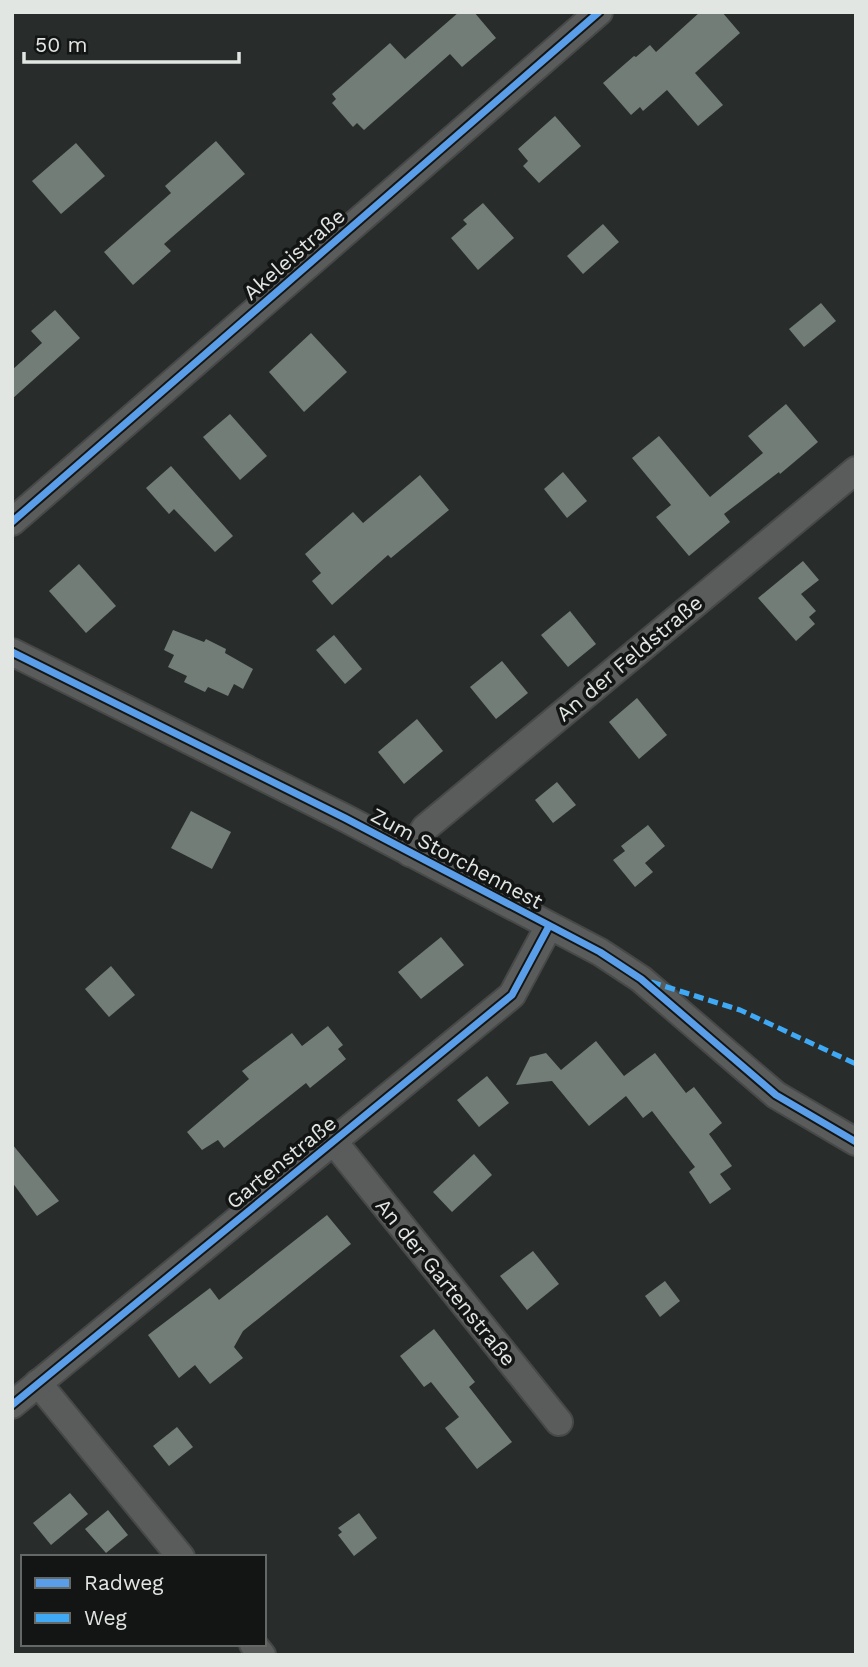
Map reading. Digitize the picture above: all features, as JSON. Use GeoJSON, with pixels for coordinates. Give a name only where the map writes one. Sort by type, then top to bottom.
{"type":"FeatureCollection","features":[{"type":"Feature","properties":{"kind":"street","name":"Akeleistraße"},"geometry":{"type":"LineString","coordinates":[[12,522],[598,12]]}},
{"type":"Feature","properties":{"kind":"street","name":"An der Feldstraße"},"geometry":{"type":"LineString","coordinates":[[410,853],[425,828],[856,470]]}},
{"type":"Feature","properties":{"kind":"street","name":"Zum Storchennest"},"geometry":{"type":"LineString","coordinates":[[12,652],[600,951],[641,979],[776,1096],[856,1142]]}},
{"type":"Feature","properties":{"kind":"street","name":"Gartenstraße"},"geometry":{"type":"LineString","coordinates":[[12,1405],[512,995],[549,926]]}},
{"type":"Feature","properties":{"kind":"street","name":"An der Gartenstraße"},"geometry":{"type":"LineString","coordinates":[[334,1142],[559,1422]]}},
{"type":"Feature","properties":{"kind":"street"},"geometry":{"type":"LineString","coordinates":[[38,1383],[179,1555]]}},
{"type":"Feature","properties":{"kind":"building"},"geometry":{"type":"Polygon","coordinates":[[[459,12],[474,12],[496,38],[462,67],[450,54],[364,130],[357,123],[353,127],[332,103],[336,99],[332,94],[390,43],[405,59],[459,12]]]}},
{"type":"Feature","properties":{"kind":"building"},"geometry":{"type":"Polygon","coordinates":[[[700,12],[722,12],[740,33],[695,73],[723,105],[698,126],[667,90],[643,111],[640,107],[631,115],[603,83],[650,45],[656,52],[700,12]]]}},
{"type":"Feature","properties":{"kind":"building"},"geometry":{"type":"Polygon","coordinates":[[[555,116],[581,146],[539,183],[523,166],[528,161],[518,149],[555,116]]]}},
{"type":"Feature","properties":{"kind":"building"},"geometry":{"type":"Polygon","coordinates":[[[216,141],[245,174],[164,244],[171,251],[133,285],[104,252],[171,193],[165,186],[216,141]]]}},
{"type":"Feature","properties":{"kind":"building"},"geometry":{"type":"Polygon","coordinates":[[[76,143],[105,176],[61,214],[32,181],[76,143]]]}},
{"type":"Feature","properties":{"kind":"building"},"geometry":{"type":"Polygon","coordinates":[[[483,203],[514,238],[478,270],[451,238],[467,224],[463,220],[483,203]]]}},
{"type":"Feature","properties":{"kind":"building"},"geometry":{"type":"Polygon","coordinates":[[[603,224],[619,242],[583,274],[567,256],[603,224]]]}},
{"type":"Feature","properties":{"kind":"building"},"geometry":{"type":"Polygon","coordinates":[[[821,303],[836,321],[804,347],[789,329],[821,303]]]}},
{"type":"Feature","properties":{"kind":"building"},"geometry":{"type":"Polygon","coordinates":[[[55,310],[80,338],[12,399],[12,370],[42,343],[31,331],[55,310]]]}},
{"type":"Feature","properties":{"kind":"building"},"geometry":{"type":"Polygon","coordinates":[[[311,333],[347,372],[304,412],[269,372],[311,333]]]}},
{"type":"Feature","properties":{"kind":"building"},"geometry":{"type":"Polygon","coordinates":[[[786,404],[818,442],[780,474],[779,472],[724,514],[730,522],[689,556],[656,517],[671,505],[632,458],[659,436],[710,497],[763,453],[748,436],[786,404]]]}},
{"type":"Feature","properties":{"kind":"building"},"geometry":{"type":"Polygon","coordinates":[[[230,414],[267,456],[240,480],[203,437],[230,414]]]}},
{"type":"Feature","properties":{"kind":"building"},"geometry":{"type":"Polygon","coordinates":[[[171,466],[233,536],[215,552],[174,509],[169,514],[146,488],[171,466]]]}},
{"type":"Feature","properties":{"kind":"building"},"geometry":{"type":"Polygon","coordinates":[[[563,472],[587,501],[567,518],[544,489],[563,472]]]}},
{"type":"Feature","properties":{"kind":"building"},"geometry":{"type":"Polygon","coordinates":[[[420,475],[449,510],[391,558],[388,555],[332,605],[312,581],[321,573],[305,554],[353,512],[363,523],[420,475]]]}},
{"type":"Feature","properties":{"kind":"building"},"geometry":{"type":"Polygon","coordinates":[[[803,561],[819,580],[801,594],[816,611],[809,617],[815,624],[796,641],[758,598],[803,561]]]}},
{"type":"Feature","properties":{"kind":"building"},"geometry":{"type":"Polygon","coordinates":[[[79,564],[116,606],[86,633],[49,591],[79,564]]]}},
{"type":"Feature","properties":{"kind":"building"},"geometry":{"type":"Polygon","coordinates":[[[570,611],[596,644],[568,667],[541,635],[570,611]]]}},
{"type":"Feature","properties":{"kind":"building"},"geometry":{"type":"Polygon","coordinates":[[[173,630],[204,642],[206,639],[226,649],[225,653],[253,669],[243,689],[234,684],[228,696],[208,687],[205,692],[184,682],[187,676],[168,667],[174,655],[164,650],[173,630]]]}},
{"type":"Feature","properties":{"kind":"building"},"geometry":{"type":"Polygon","coordinates":[[[334,635],[362,669],[345,684],[316,650],[334,635]]]}},
{"type":"Feature","properties":{"kind":"building"},"geometry":{"type":"Polygon","coordinates":[[[502,661],[528,693],[496,719],[470,687],[502,661]]]}},
{"type":"Feature","properties":{"kind":"building"},"geometry":{"type":"Polygon","coordinates":[[[637,698],[667,735],[639,759],[609,722],[637,698]]]}},
{"type":"Feature","properties":{"kind":"building"},"geometry":{"type":"Polygon","coordinates":[[[417,719],[443,751],[404,784],[378,752],[417,719]]]}},
{"type":"Feature","properties":{"kind":"building"},"geometry":{"type":"Polygon","coordinates":[[[557,782],[576,805],[553,823],[535,800],[557,782]]]}},
{"type":"Feature","properties":{"kind":"building"},"geometry":{"type":"Polygon","coordinates":[[[191,811],[231,832],[212,869],[171,848],[191,811]]]}},
{"type":"Feature","properties":{"kind":"building"},"geometry":{"type":"Polygon","coordinates":[[[648,825],[665,846],[645,863],[653,872],[635,887],[613,860],[625,851],[621,846],[648,825]]]}},
{"type":"Feature","properties":{"kind":"building"},"geometry":{"type":"Polygon","coordinates":[[[441,937],[464,965],[421,999],[398,972],[441,937]]]}},
{"type":"Feature","properties":{"kind":"building"},"geometry":{"type":"Polygon","coordinates":[[[111,966],[135,995],[109,1017],[85,989],[111,966]]]}},
{"type":"Feature","properties":{"kind":"building"},"geometry":{"type":"Polygon","coordinates":[[[328,1026],[343,1045],[338,1049],[346,1059],[310,1088],[306,1083],[224,1148],[218,1140],[202,1150],[187,1132],[249,1079],[242,1071],[292,1033],[302,1046],[328,1026]]]}},
{"type":"Feature","properties":{"kind":"building"},"geometry":{"type":"Polygon","coordinates":[[[596,1041],[624,1076],[655,1053],[686,1093],[694,1087],[722,1123],[709,1134],[732,1166],[720,1174],[731,1189],[710,1204],[689,1172],[695,1167],[652,1111],[643,1118],[626,1096],[589,1126],[552,1081],[516,1085],[530,1057],[546,1053],[561,1070],[596,1041]]]}},
{"type":"Feature","properties":{"kind":"building"},"geometry":{"type":"Polygon","coordinates":[[[487,1076],[509,1103],[479,1127],[457,1100],[487,1076]]]}},
{"type":"Feature","properties":{"kind":"building"},"geometry":{"type":"Polygon","coordinates":[[[12,1144],[59,1201],[37,1216],[12,1182],[12,1144]]]}},
{"type":"Feature","properties":{"kind":"building"},"geometry":{"type":"Polygon","coordinates":[[[474,1154],[492,1175],[452,1212],[433,1192],[474,1154]]]}},
{"type":"Feature","properties":{"kind":"building"},"geometry":{"type":"Polygon","coordinates":[[[327,1215],[351,1244],[243,1331],[234,1347],[243,1358],[210,1384],[195,1365],[179,1378],[148,1335],[210,1288],[219,1300],[327,1215]]]}},
{"type":"Feature","properties":{"kind":"building"},"geometry":{"type":"Polygon","coordinates":[[[533,1251],[559,1284],[527,1310],[500,1276],[533,1251]]]}},
{"type":"Feature","properties":{"kind":"building"},"geometry":{"type":"Polygon","coordinates":[[[665,1281],[680,1301],[660,1317],[645,1296],[665,1281]]]}},
{"type":"Feature","properties":{"kind":"building"},"geometry":{"type":"Polygon","coordinates":[[[434,1329],[475,1382],[469,1387],[512,1442],[477,1469],[445,1428],[459,1417],[431,1382],[424,1387],[400,1356],[434,1329]]]}},
{"type":"Feature","properties":{"kind":"building"},"geometry":{"type":"Polygon","coordinates":[[[177,1427],[193,1447],[169,1466],[153,1446],[177,1427]]]}},
{"type":"Feature","properties":{"kind":"building"},"geometry":{"type":"Polygon","coordinates":[[[70,1493],[88,1514],[51,1545],[33,1523],[70,1493]]]}},
{"type":"Feature","properties":{"kind":"building"},"geometry":{"type":"Polygon","coordinates":[[[108,1510],[128,1535],[106,1553],[85,1529],[108,1510]]]}},
{"type":"Feature","properties":{"kind":"building"},"geometry":{"type":"Polygon","coordinates":[[[359,1513],[377,1538],[354,1556],[338,1535],[342,1532],[338,1528],[359,1513]]]}},
{"type":"Feature","properties":{"kind":"marked path"},"geometry":{"type":"LineString","coordinates":[[651,982],[740,1010],[856,1064]]}},
{"type":"Feature","properties":{"kind":"cycle path"},"geometry":{"type":"LineString","coordinates":[[12,522],[599,12]]}},
{"type":"Feature","properties":{"kind":"cycle path"},"geometry":{"type":"LineString","coordinates":[[12,652],[345,818],[600,952],[641,979],[776,1095],[856,1142]]}},
{"type":"Feature","properties":{"kind":"cycle path"},"geometry":{"type":"LineString","coordinates":[[12,1405],[512,995],[549,926]]}}]}
